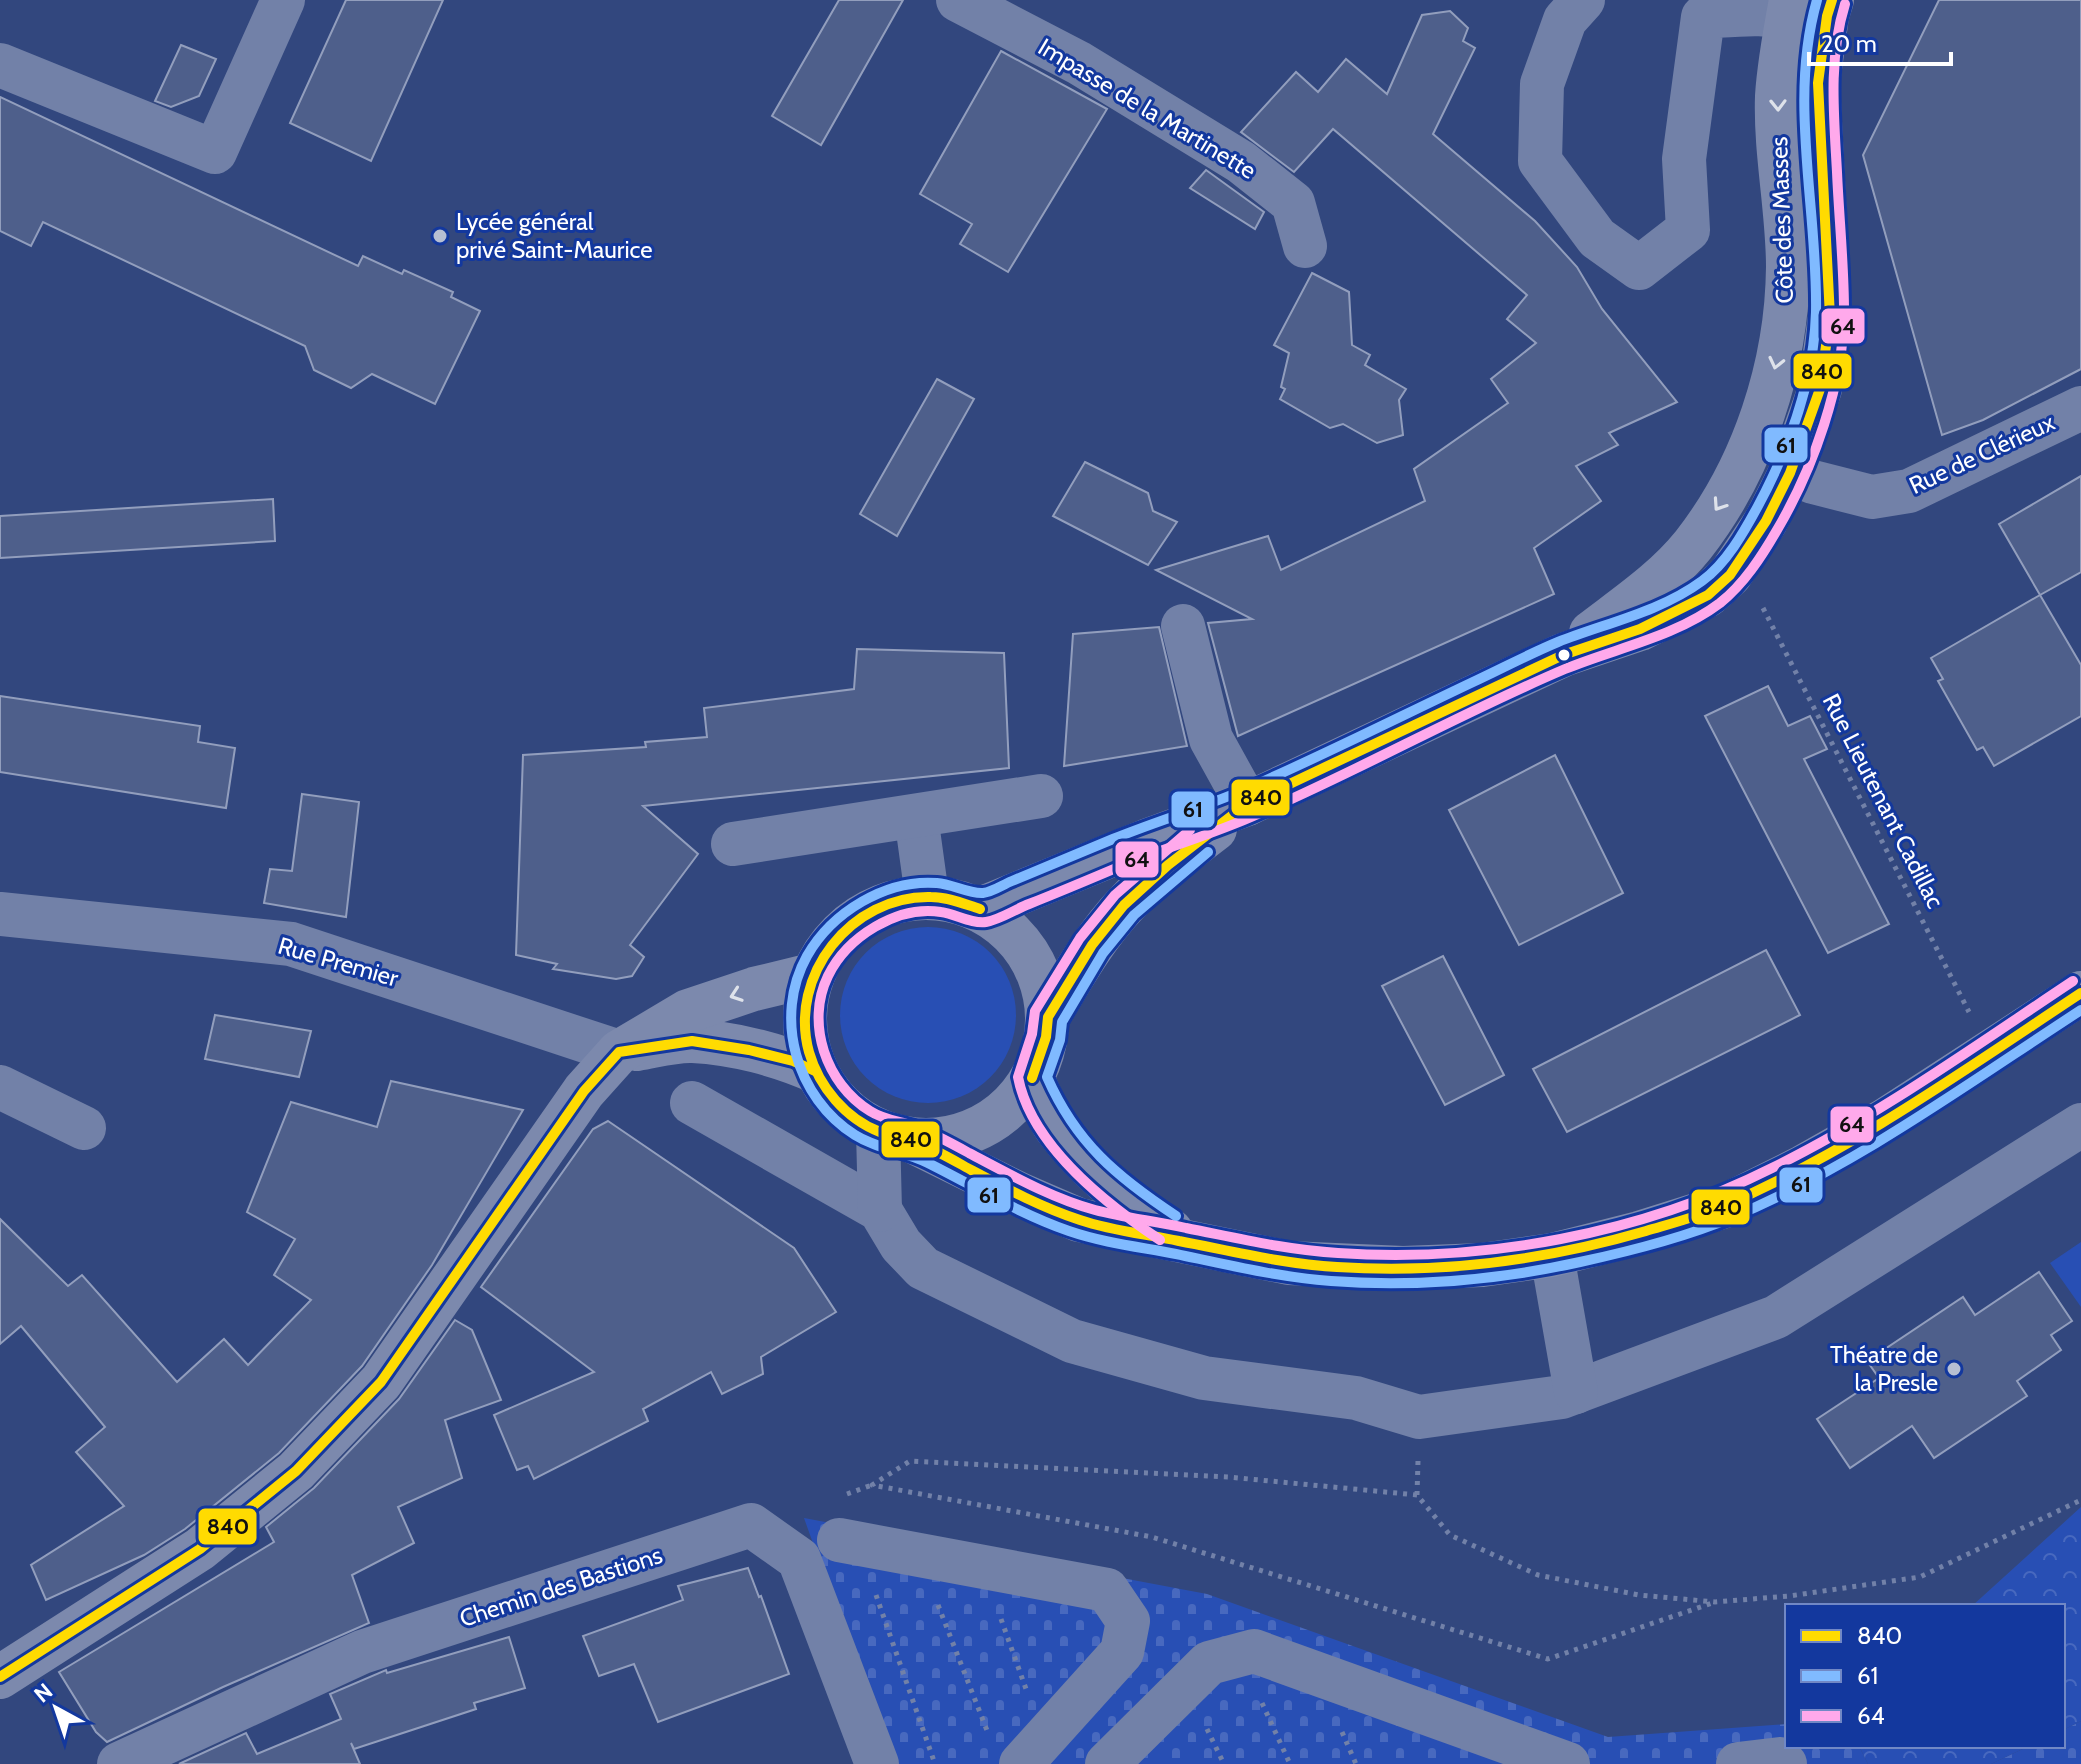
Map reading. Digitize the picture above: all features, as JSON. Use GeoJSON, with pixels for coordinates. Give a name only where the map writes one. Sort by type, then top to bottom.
{"type":"FeatureCollection","features":[{"type":"Feature","properties":{"kind":"main road","name":"Côte des Masses"},"geometry":{"type":"LineString","coordinates":[[1563,655],[1640,629],[1708,595],[1730,575],[1766,521],[1790,473],[1820,389],[1830,317],[1818,83],[1832,0]]}},
{"type":"Feature","properties":{"kind":"main road","name":"Côte des Masses"},"geometry":{"type":"LineString","coordinates":[[1563,655],[1659,580],[1692,546],[1729,492],[1755,436],[1772,382],[1785,324],[1788,265],[1777,99],[1790,8]]}},
{"type":"Feature","properties":{"kind":"main road"},"geometry":{"type":"LineString","coordinates":[[980,909],[1146,841],[1247,804],[1563,655]]}},
{"type":"Feature","properties":{"kind":"main road"},"geometry":{"type":"LineString","coordinates":[[1048,1017],[1092,945],[1124,905],[1168,865],[1247,804]]}},
{"type":"Feature","properties":{"kind":"main road"},"geometry":{"type":"LineString","coordinates":[[894,1135],[946,1139],[980,1128],[1010,1107],[1032,1078],[1046,1037],[1048,1017],[1042,983],[1029,953],[1007,928],[980,909],[927,896],[897,901],[861,916],[832,941],[812,975],[804,1007],[806,1040],[815,1071],[831,1097],[853,1117],[1079,1220],[1289,1263],[1403,1268],[1482,1265],[1552,1255],[1639,1233],[1725,1206],[1884,1121],[2081,993]]}},
{"type":"Feature","properties":{"kind":"main road"},"geometry":{"type":"LineString","coordinates":[[0,1677],[200,1549],[296,1471],[381,1382],[584,1091],[619,1052],[688,1011],[754,989],[812,975]]}},
{"type":"Feature","properties":{"kind":"main road"},"geometry":{"type":"LineString","coordinates":[[619,1052],[692,1041],[749,1050],[793,1061],[815,1071]]}},
{"type":"Feature","properties":{"kind":"main road"},"geometry":{"type":"LineString","coordinates":[[1032,1078],[1055,1126],[1100,1177],[1142,1212],[1190,1243]]}},
{"type":"Feature","properties":{"kind":"street"},"geometry":{"type":"LineString","coordinates":[[0,65],[215,152],[283,0]]}},
{"type":"Feature","properties":{"kind":"street","name":"Impasse de la Martinette"},"geometry":{"type":"LineString","coordinates":[[958,0],[1079,63],[1241,162],[1293,203],[1305,246]]}},
{"type":"Feature","properties":{"kind":"street"},"geometry":{"type":"LineString","coordinates":[[1583,0],[1565,20],[1542,84],[1540,161],[1597,238],[1639,268],[1688,230],[1684,159],[1703,17],[1790,8],[1799,21],[1807,43],[1807,113],[1822,176]]}},
{"type":"Feature","properties":{"kind":"street","name":"Rue de Clérieux"},"geometry":{"type":"LineString","coordinates":[[1790,473],[1872,497],[1909,491],[2081,408]]}},
{"type":"Feature","properties":{"kind":"street"},"geometry":{"type":"LineString","coordinates":[[1183,626],[1211,739],[1247,804]]}},
{"type":"Feature","properties":{"kind":"street"},"geometry":{"type":"LineString","coordinates":[[733,844],[1041,796]]}},
{"type":"Feature","properties":{"kind":"street"},"geometry":{"type":"LineString","coordinates":[[916,816],[927,896]]}},
{"type":"Feature","properties":{"kind":"street","name":"Rue Premier"},"geometry":{"type":"LineString","coordinates":[[0,914],[291,944],[619,1052]]}},
{"type":"Feature","properties":{"kind":"street"},"geometry":{"type":"LineString","coordinates":[[0,1087],[84,1128]]}},
{"type":"Feature","properties":{"kind":"street"},"geometry":{"type":"LineString","coordinates":[[692,1103],[880,1210],[901,1245],[923,1268],[1072,1341],[1204,1378],[1356,1398],[1419,1417],[1562,1397],[1776,1317],[2081,1125]]}},
{"type":"Feature","properties":{"kind":"street"},"geometry":{"type":"LineString","coordinates":[[880,1210],[894,1135]]}},
{"type":"Feature","properties":{"kind":"street"},"geometry":{"type":"LineString","coordinates":[[1552,1255],[1576,1392]]}},
{"type":"Feature","properties":{"kind":"street","name":"Chemin des Bastions"},"geometry":{"type":"LineString","coordinates":[[119,1764],[362,1652],[751,1525],[799,1559],[877,1764]]}},
{"type":"Feature","properties":{"kind":"street"},"geometry":{"type":"LineString","coordinates":[[848,1541],[1107,1590],[1128,1621],[1122,1652],[1018,1746]]}},
{"type":"Feature","properties":{"kind":"street"},"geometry":{"type":"LineString","coordinates":[[1107,1764],[1209,1663],[1254,1651],[1478,1746],[1568,1764]]}},
{"type":"Feature","properties":{"kind":"street"},"geometry":{"type":"LineString","coordinates":[[1738,1764],[1780,1759],[1785,1764]]}},
{"type":"Feature","properties":{"kind":"path","name":"Rue Lieutenant Cadillac"},"geometry":{"type":"LineString","coordinates":[[1730,575],[1767,612],[1990,1052]]}},
{"type":"Feature","properties":{"kind":"path"},"geometry":{"type":"LineString","coordinates":[[1419,1417],[1417,1495],[1450,1535],[1538,1575],[1639,1595],[1715,1602],[1789,1596],[1920,1577],[2081,1500]]}},
{"type":"Feature","properties":{"kind":"path"},"geometry":{"type":"LineString","coordinates":[[1417,1495],[1228,1477],[910,1461],[872,1485],[1152,1537],[1548,1659],[1715,1602]]}},
{"type":"Feature","properties":{"kind":"path"},"geometry":{"type":"LineString","coordinates":[[848,1541],[935,1764]]}},
{"type":"Feature","properties":{"kind":"path"},"geometry":{"type":"LineString","coordinates":[[919,1555],[1018,1746]]}},
{"type":"Feature","properties":{"kind":"path"},"geometry":{"type":"LineString","coordinates":[[983,1566],[1018,1746]]}},
{"type":"Feature","properties":{"kind":"path"},"geometry":{"type":"LineString","coordinates":[[1240,1655],[1290,1764]]}},
{"type":"Feature","properties":{"kind":"green space"},"geometry":{"type":"Polygon","coordinates":[[[928,927],[962,934],[990,953],[1009,981],[1016,1015],[1009,1049],[990,1077],[962,1096],[928,1103],[894,1096],[866,1077],[847,1049],[840,1015],[847,981],[866,953],[894,934],[928,927]]]}},
{"type":"Feature","properties":{"kind":"green space"},"geometry":{"type":"Polygon","coordinates":[[[2081,1242],[2081,1307],[2050,1263],[2081,1242]]]}},
{"type":"Feature","properties":{"kind":"green space"},"geometry":{"type":"Polygon","coordinates":[[[2081,1507],[2081,1721],[2065,1729],[2065,1604],[1974,1604],[2081,1507]]]}},
{"type":"Feature","properties":{"kind":"green space"},"geometry":{"type":"Polygon","coordinates":[[[804,1518],[1207,1594],[1608,1737],[1785,1724],[1785,1748],[1860,1748],[1868,1764],[892,1764],[804,1518]]]}},
{"type":"Feature","properties":{"kind":"green space"},"geometry":{"type":"Polygon","coordinates":[[[2081,1721],[2081,1764],[1991,1764],[2025,1748],[2065,1748],[2065,1729],[2081,1721]]]}},
{"type":"Feature","properties":{"kind":"green space"},"geometry":{"type":"Polygon","coordinates":[[[1860,1748],[2025,1748],[1991,1764],[1868,1764],[1860,1748]]]}},
{"type":"Feature","properties":{"kind":"building"},"geometry":{"type":"Polygon","coordinates":[[[346,0],[443,0],[371,161],[290,123],[346,0]]]}},
{"type":"Feature","properties":{"kind":"building"},"geometry":{"type":"Polygon","coordinates":[[[839,0],[903,0],[821,145],[772,116],[839,0]]]}},
{"type":"Feature","properties":{"kind":"building"},"geometry":{"type":"Polygon","coordinates":[[[1939,0],[2081,0],[2081,369],[1983,420],[1942,435],[1863,155],[1939,0]]]}},
{"type":"Feature","properties":{"kind":"building"},"geometry":{"type":"Polygon","coordinates":[[[1450,11],[1468,28],[1463,41],[1475,48],[1433,134],[1535,221],[1577,267],[1602,309],[1677,402],[1609,433],[1618,445],[1576,466],[1601,501],[1534,548],[1554,594],[1238,736],[1208,623],[1252,619],[1156,570],[1268,536],[1281,570],[1425,501],[1414,469],[1508,403],[1491,379],[1536,343],[1507,319],[1527,295],[1333,129],[1294,172],[1241,132],[1296,72],[1318,92],[1346,59],[1387,94],[1422,15],[1450,11]]]}},
{"type":"Feature","properties":{"kind":"building"},"geometry":{"type":"Polygon","coordinates":[[[181,45],[216,59],[199,96],[171,107],[155,101],[181,45]]]}},
{"type":"Feature","properties":{"kind":"building"},"geometry":{"type":"Polygon","coordinates":[[[1001,51],[1107,109],[1008,272],[960,244],[972,224],[920,194],[1001,51]]]}},
{"type":"Feature","properties":{"kind":"building"},"geometry":{"type":"Polygon","coordinates":[[[0,97],[358,266],[363,256],[402,274],[404,270],[453,292],[451,297],[480,311],[435,404],[372,374],[351,388],[314,370],[305,346],[43,222],[31,246],[0,231],[0,97]]]}},
{"type":"Feature","properties":{"kind":"building"},"geometry":{"type":"Polygon","coordinates":[[[1206,170],[1264,212],[1255,229],[1190,188],[1206,170]]]}},
{"type":"Feature","properties":{"kind":"building"},"geometry":{"type":"Polygon","coordinates":[[[1312,273],[1349,292],[1352,345],[1370,355],[1365,365],[1406,389],[1399,400],[1403,435],[1377,443],[1343,424],[1330,428],[1280,399],[1285,389],[1281,387],[1289,353],[1274,345],[1312,273]]]}},
{"type":"Feature","properties":{"kind":"building"},"geometry":{"type":"Polygon","coordinates":[[[937,379],[974,399],[897,536],[860,514],[937,379]]]}},
{"type":"Feature","properties":{"kind":"building"},"geometry":{"type":"Polygon","coordinates":[[[1085,462],[1148,493],[1153,511],[1177,522],[1148,565],[1053,516],[1085,462]]]}},
{"type":"Feature","properties":{"kind":"building"},"geometry":{"type":"Polygon","coordinates":[[[2081,476],[2081,572],[2040,595],[1999,524],[2081,476]]]}},
{"type":"Feature","properties":{"kind":"building"},"geometry":{"type":"Polygon","coordinates":[[[273,499],[275,541],[0,558],[0,516],[273,499]]]}},
{"type":"Feature","properties":{"kind":"building"},"geometry":{"type":"Polygon","coordinates":[[[2040,595],[2081,665],[2081,716],[1994,766],[1983,747],[1977,750],[1938,681],[1943,679],[1931,658],[2040,595]]]}},
{"type":"Feature","properties":{"kind":"building"},"geometry":{"type":"Polygon","coordinates":[[[1159,627],[1187,746],[1064,766],[1073,634],[1159,627]]]}},
{"type":"Feature","properties":{"kind":"building"},"geometry":{"type":"Polygon","coordinates":[[[857,649],[1004,653],[1009,768],[643,806],[698,854],[630,945],[644,957],[632,976],[616,979],[553,969],[557,964],[516,955],[523,755],[646,747],[645,742],[707,737],[704,708],[854,689],[857,649]]]}},
{"type":"Feature","properties":{"kind":"building"},"geometry":{"type":"Polygon","coordinates":[[[1768,686],[1788,726],[1810,716],[1827,749],[1804,759],[1889,924],[1828,953],[1705,716],[1768,686]]]}},
{"type":"Feature","properties":{"kind":"building"},"geometry":{"type":"Polygon","coordinates":[[[0,696],[200,726],[198,742],[235,748],[226,808],[0,772],[0,696]]]}},
{"type":"Feature","properties":{"kind":"building"},"geometry":{"type":"Polygon","coordinates":[[[1555,755],[1623,893],[1519,945],[1449,810],[1555,755]]]}},
{"type":"Feature","properties":{"kind":"building"},"geometry":{"type":"Polygon","coordinates":[[[302,794],[359,802],[346,917],[264,903],[270,869],[292,871],[302,794]]]}},
{"type":"Feature","properties":{"kind":"building"},"geometry":{"type":"Polygon","coordinates":[[[1766,950],[1800,1015],[1567,1132],[1533,1069],[1766,950]]]}},
{"type":"Feature","properties":{"kind":"building"},"geometry":{"type":"Polygon","coordinates":[[[1443,956],[1504,1075],[1445,1105],[1382,986],[1443,956]]]}},
{"type":"Feature","properties":{"kind":"building"},"geometry":{"type":"Polygon","coordinates":[[[215,1015],[311,1031],[299,1077],[205,1059],[215,1015]]]}},
{"type":"Feature","properties":{"kind":"building"},"geometry":{"type":"Polygon","coordinates":[[[391,1081],[523,1110],[432,1265],[362,1366],[279,1453],[185,1529],[144,1555],[46,1600],[31,1565],[124,1506],[76,1452],[105,1427],[21,1326],[0,1344],[0,1219],[68,1286],[82,1275],[177,1382],[224,1339],[248,1365],[311,1300],[274,1275],[295,1239],[247,1212],[291,1102],[377,1127],[391,1081]]]}},
{"type":"Feature","properties":{"kind":"building"},"geometry":{"type":"Polygon","coordinates":[[[608,1121],[794,1248],[836,1312],[761,1357],[763,1374],[722,1394],[711,1372],[643,1409],[648,1421],[534,1479],[528,1466],[517,1470],[494,1415],[594,1372],[481,1287],[593,1129],[608,1121]]]}},
{"type":"Feature","properties":{"kind":"building","name":"Théatre de la Presle"},"geometry":{"type":"Polygon","coordinates":[[[2039,1272],[2072,1321],[2051,1335],[2061,1350],[2017,1381],[2027,1396],[1934,1458],[1912,1426],[1850,1468],[1817,1419],[1879,1378],[1867,1361],[1963,1297],[1975,1315],[2039,1272]]]}},
{"type":"Feature","properties":{"kind":"building"},"geometry":{"type":"Polygon","coordinates":[[[455,1320],[472,1330],[501,1400],[445,1420],[462,1478],[398,1507],[414,1543],[352,1575],[369,1623],[107,1742],[96,1732],[59,1672],[274,1542],[266,1527],[314,1488],[399,1399],[455,1320]]]}},
{"type":"Feature","properties":{"kind":"building"},"geometry":{"type":"Polygon","coordinates":[[[748,1568],[789,1674],[658,1722],[634,1664],[599,1676],[583,1636],[683,1600],[678,1586],[748,1568]]]}},
{"type":"Feature","properties":{"kind":"building"},"geometry":{"type":"Polygon","coordinates":[[[509,1637],[525,1688],[474,1703],[476,1709],[354,1749],[351,1743],[360,1764],[179,1764],[246,1733],[257,1754],[341,1719],[330,1694],[386,1670],[387,1673],[509,1637]]]}},
{"type":"Feature","properties":{"kind":"transit line","name":"61"},"geometry":{"type":"LineString","coordinates":[[1817,0],[1809,38],[1804,116],[1816,312],[1810,362],[1798,412],[1780,461],[1747,526],[1719,566],[1702,581],[1669,601],[1547,647],[1246,789],[1113,839],[990,891],[978,893],[943,884],[918,883],[880,893],[862,902],[831,925],[807,956],[792,1004],[796,1054],[818,1100],[855,1135],[928,1163],[1015,1208],[1069,1231],[1109,1242],[1292,1277],[1362,1283],[1425,1282],[1488,1278],[1580,1262],[1657,1243],[1731,1218],[1823,1174],[1867,1148],[2081,1010]]}},
{"type":"Feature","properties":{"kind":"transit line","name":"840"},"geometry":{"type":"LineString","coordinates":[[1032,1078],[1046,1037],[1048,1017],[1092,945],[1124,905],[1168,865],[1247,804],[1563,655],[1640,629],[1708,595],[1730,575],[1766,521],[1790,473],[1820,389],[1830,317],[1818,83],[1832,0]]}},
{"type":"Feature","properties":{"kind":"transit line","name":"64"},"geometry":{"type":"LineString","coordinates":[[1845,4],[1834,67],[1844,294],[1839,367],[1824,425],[1803,480],[1771,540],[1737,587],[1720,603],[1684,625],[1526,686],[1242,821],[1128,863],[996,919],[980,922],[947,913],[924,911],[891,919],[875,927],[847,949],[828,976],[821,994],[819,1013],[824,1051],[842,1085],[870,1111],[928,1132],[1030,1185],[1079,1205],[1299,1249],[1393,1255],[1449,1253],[1505,1248],[1616,1227],[1722,1191],[1850,1126],[2073,981]]}},
{"type":"Feature","properties":{"kind":"transit line","name":"64"},"geometry":{"type":"LineString","coordinates":[[1160,1240],[1095,1191],[1054,1149],[1038,1126],[1018,1077],[1032,1034],[1035,1011],[1080,938],[1115,895],[1190,830]]}},
{"type":"Feature","properties":{"kind":"transit line","name":"61"},"geometry":{"type":"LineString","coordinates":[[1176,1216],[1100,1157],[1071,1121],[1047,1077],[1060,1040],[1062,1022],[1103,953],[1134,915],[1208,852]]}},
{"type":"Feature","properties":{"kind":"transit line","name":"840"},"geometry":{"type":"LineString","coordinates":[[980,909],[937,897],[902,900],[875,910],[852,925],[832,945],[817,969],[808,995],[805,1023],[814,1065],[827,1089],[845,1110],[868,1126],[920,1143],[1025,1198],[1080,1220],[1258,1257],[1337,1267],[1415,1268],[1532,1257],[1608,1241],[1716,1209],[1773,1183],[1864,1134],[2081,993]]}},
{"type":"Feature","properties":{"kind":"transit line","name":"840"},"geometry":{"type":"LineString","coordinates":[[0,1677],[200,1549],[296,1471],[381,1382],[584,1091],[619,1052],[692,1041],[749,1050],[793,1061],[815,1071]]}},
{"type":"Feature","properties":{"kind":"place","name":"Lycée général privé Saint-Maurice"},"geometry":{"type":"Point","coordinates":[440,236]}},
{"type":"Feature","properties":{"kind":"place","name":"Théatre de la Presle"},"geometry":{"type":"Point","coordinates":[1954,1369]}}]}
